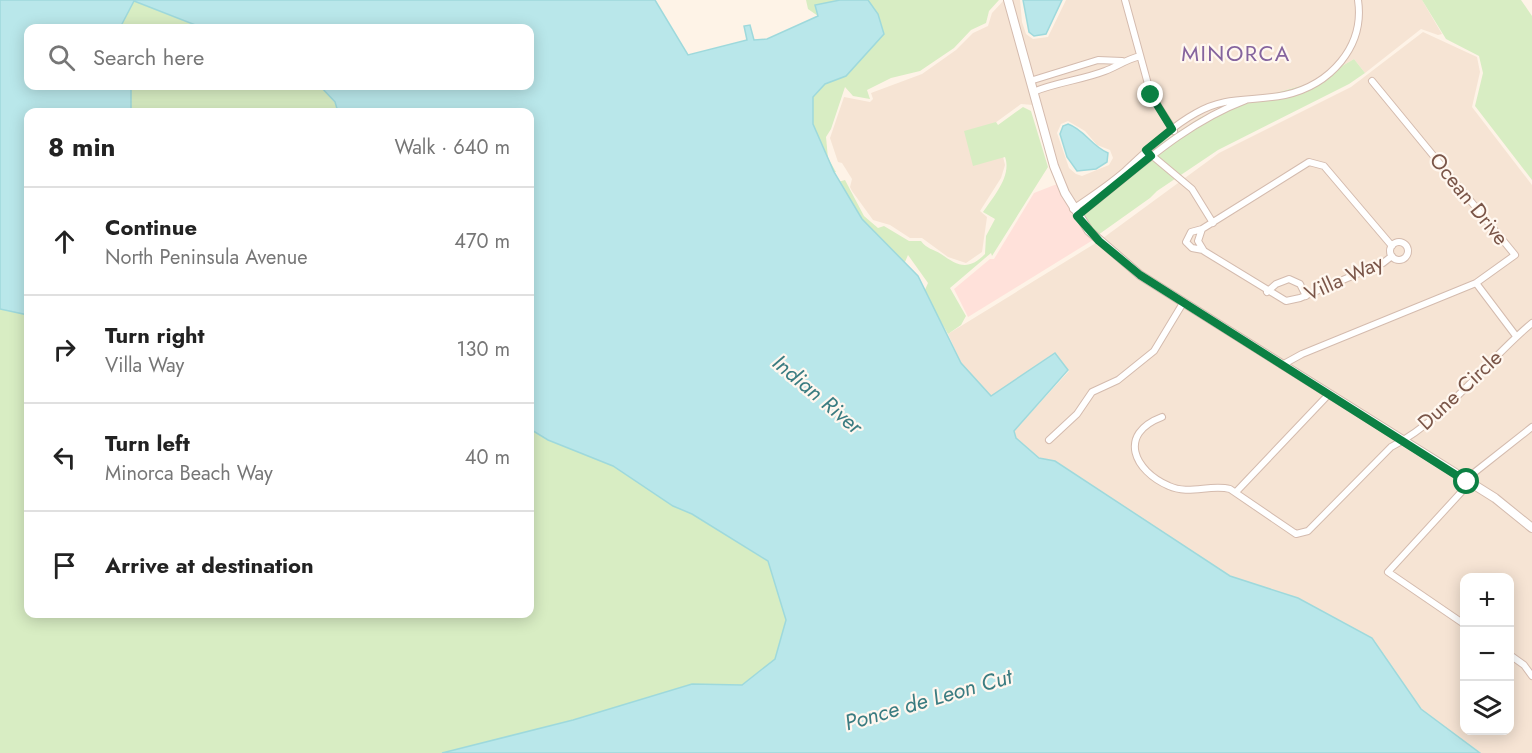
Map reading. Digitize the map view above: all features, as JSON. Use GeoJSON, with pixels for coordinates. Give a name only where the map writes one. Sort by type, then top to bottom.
{"type":"FeatureCollection","features":[{"type":"Feature","properties":{"kind":"street"},"geometry":{"type":"LineString","coordinates":[[1008,0],[1054,166],[1075,212],[1089,231],[1116,256],[1183,303],[1494,498],[1532,528]]}},
{"type":"Feature","properties":{"kind":"street"},"geometry":{"type":"LineString","coordinates":[[1125,0],[1151,95],[1178,135]]}},
{"type":"Feature","properties":{"kind":"street"},"geometry":{"type":"LineString","coordinates":[[1075,212],[1148,153],[1172,129],[1193,114],[1219,102],[1299,90],[1322,78],[1342,61],[1357,36],[1358,0]]}},
{"type":"Feature","properties":{"kind":"street"},"geometry":{"type":"LineString","coordinates":[[1033,92],[1051,84],[1106,71],[1122,61],[1140,56]]}},
{"type":"Feature","properties":{"kind":"street"},"geometry":{"type":"LineString","coordinates":[[1030,81],[1098,60],[1122,61]]}},
{"type":"Feature","properties":{"kind":"street","name":"Ocean Drive"},"geometry":{"type":"LineString","coordinates":[[1282,365],[1302,354],[1476,283],[1515,255],[1372,81]]}},
{"type":"Feature","properties":{"kind":"street"},"geometry":{"type":"LineString","coordinates":[[1148,153],[1207,116],[1248,99]]}},
{"type":"Feature","properties":{"kind":"street"},"geometry":{"type":"LineString","coordinates":[[1148,153],[1192,189],[1213,223]]}},
{"type":"Feature","properties":{"kind":"street","name":"Villa Way"},"geometry":{"type":"LineString","coordinates":[[1202,229],[1309,162],[1324,166],[1392,246]]}},
{"type":"Feature","properties":{"kind":"street"},"geometry":{"type":"LineString","coordinates":[[1202,229],[1198,241],[1203,250]]}},
{"type":"Feature","properties":{"kind":"street"},"geometry":{"type":"LineString","coordinates":[[1202,229],[1191,232],[1186,242],[1192,248],[1203,250]]}},
{"type":"Feature","properties":{"kind":"street"},"geometry":{"type":"LineString","coordinates":[[1402,242],[1408,250],[1402,259],[1392,256],[1392,246],[1402,242]]}},
{"type":"Feature","properties":{"kind":"street","name":"Villa Way"},"geometry":{"type":"LineString","coordinates":[[1203,250],[1267,292],[1286,301],[1306,296],[1383,263],[1392,256]]}},
{"type":"Feature","properties":{"kind":"street"},"geometry":{"type":"LineString","coordinates":[[1267,292],[1276,284],[1289,279],[1300,284],[1306,296]]}},
{"type":"Feature","properties":{"kind":"street","name":"Dune Circle"},"geometry":{"type":"LineString","coordinates":[[1476,283],[1516,336]]}},
{"type":"Feature","properties":{"kind":"street"},"geometry":{"type":"LineString","coordinates":[[1049,440],[1077,414],[1092,392],[1118,380],[1154,351],[1183,303]]}},
{"type":"Feature","properties":{"kind":"street","name":"Dune Circle"},"geometry":{"type":"LineString","coordinates":[[1236,492],[1289,532],[1296,534],[1308,531],[1391,447],[1404,441],[1461,392],[1516,336],[1532,323]]}},
{"type":"Feature","properties":{"kind":"street"},"geometry":{"type":"LineString","coordinates":[[1162,417],[1142,427],[1136,434],[1136,454],[1142,466],[1155,478],[1177,489],[1221,486],[1236,492],[1329,394]]}},
{"type":"Feature","properties":{"kind":"street"},"geometry":{"type":"LineString","coordinates":[[1460,621],[1388,572],[1465,488],[1475,472],[1532,427]]}},
{"type":"Feature","properties":{"kind":"street"},"geometry":{"type":"LineString","coordinates":[[1514,658],[1524,665],[1532,676]]}},
{"type":"Feature","properties":{"kind":"street"},"geometry":{"type":"LineString","coordinates":[[1524,665],[1532,663]]}},
{"type":"Feature","properties":{"kind":"shaded area"},"geometry":{"type":"Polygon","coordinates":[[[1004,0],[1033,105],[1021,104],[995,123],[1005,165],[1001,178],[980,211],[987,217],[982,252],[966,263],[948,257],[922,238],[910,238],[890,225],[873,220],[852,191],[850,187],[852,179],[842,163],[838,162],[830,138],[844,97],[870,102],[873,99],[871,93],[922,74],[956,50],[973,33],[988,26],[992,13],[1004,0]]]}},
{"type":"Feature","properties":{"kind":"shaded area"},"geometry":{"type":"Polygon","coordinates":[[[1011,0],[1020,0],[1022,22],[1026,34],[1033,39],[1048,37],[1066,0],[1422,0],[1442,34],[1438,35],[1421,29],[1365,73],[1354,59],[1315,82],[1254,99],[1075,206],[1057,165],[1011,0]],[[1068,121],[1061,124],[1057,133],[1069,168],[1082,176],[1109,165],[1113,158],[1110,150],[1097,145],[1085,131],[1068,121]]]}},
{"type":"Feature","properties":{"kind":"shaded area"},"geometry":{"type":"Polygon","coordinates":[[[1423,32],[1477,57],[1480,72],[1472,107],[1532,185],[1532,753],[1480,753],[1421,709],[1372,638],[1298,598],[1230,576],[1055,461],[1040,458],[1016,438],[1014,431],[1069,371],[1054,353],[991,396],[961,363],[948,334],[1099,241],[1219,153],[1351,87],[1423,32]]]}},
{"type":"Feature","properties":{"kind":"shaded area"},"geometry":{"type":"Polygon","coordinates":[[[1057,184],[1072,214],[1093,240],[968,317],[954,289],[990,259],[994,259],[1034,193],[1057,184]]]}},
{"type":"Feature","properties":{"kind":"green space"},"geometry":{"type":"Polygon","coordinates":[[[0,0],[131,0],[193,24],[24,24],[24,90],[324,90],[337,108],[27,108],[0,0]]]}},
{"type":"Feature","properties":{"kind":"green space"},"geometry":{"type":"Polygon","coordinates":[[[806,0],[999,0],[989,11],[986,23],[971,30],[954,48],[920,71],[891,78],[867,90],[870,99],[853,96],[845,87],[831,129],[826,137],[828,158],[836,172],[831,173],[811,123],[818,16],[808,9],[806,0]]]}},
{"type":"Feature","properties":{"kind":"green space"},"geometry":{"type":"Polygon","coordinates":[[[1422,0],[1521,0],[1532,16],[1532,180],[1475,106],[1483,73],[1479,56],[1446,39],[1422,0]]]}},
{"type":"Feature","properties":{"kind":"green space"},"geometry":{"type":"Polygon","coordinates":[[[1354,59],[1365,73],[1349,84],[1218,150],[1157,191],[1098,235],[1075,206],[1144,154],[1201,117],[1315,82],[1354,59]]]}},
{"type":"Feature","properties":{"kind":"green space"},"geometry":{"type":"Polygon","coordinates":[[[1023,107],[1031,111],[1048,167],[992,256],[991,253],[950,288],[966,316],[961,325],[948,334],[924,292],[928,283],[908,255],[905,262],[899,262],[869,232],[838,182],[845,180],[864,216],[878,228],[884,226],[909,241],[921,241],[958,264],[973,263],[985,254],[986,236],[995,219],[983,212],[1004,179],[1006,164],[1005,157],[973,166],[964,131],[996,122],[998,125],[1023,107]]]}},
{"type":"Feature","properties":{"kind":"green space"},"geometry":{"type":"Polygon","coordinates":[[[0,309],[24,314],[24,618],[534,618],[534,431],[548,440],[613,466],[673,506],[692,514],[769,562],[786,620],[775,659],[742,685],[692,684],[573,720],[442,753],[0,753],[0,309]]]}},
{"type":"Feature","properties":{"kind":"water"},"geometry":{"type":"Polygon","coordinates":[[[0,0],[655,0],[688,55],[747,40],[744,26],[750,25],[754,40],[767,39],[818,16],[815,5],[840,0],[868,0],[878,14],[884,34],[846,76],[825,84],[813,97],[813,124],[834,172],[862,219],[918,276],[961,363],[991,396],[1055,353],[1068,370],[1014,431],[1016,438],[1039,458],[1055,461],[1230,576],[1298,598],[1372,638],[1421,709],[1480,753],[442,753],[573,720],[692,684],[742,685],[775,659],[786,620],[768,561],[692,514],[673,506],[613,466],[548,440],[534,431],[534,108],[337,108],[335,102],[324,90],[534,90],[534,24],[193,24],[134,1],[122,24],[24,24],[24,90],[131,90],[131,108],[24,108],[24,314],[0,309],[0,0]]]}},
{"type":"Feature","properties":{"kind":"water"},"geometry":{"type":"Polygon","coordinates":[[[1023,0],[1062,0],[1046,34],[1034,36],[1029,32],[1023,0]]]}},
{"type":"Feature","properties":{"kind":"water"},"geometry":{"type":"Polygon","coordinates":[[[1068,124],[1108,153],[1107,162],[1096,169],[1077,171],[1067,157],[1060,134],[1063,126],[1068,124]]]}},
{"type":"Feature","properties":{"kind":"district","name":"MINORCA"},"geometry":{"type":"Point","coordinates":[1236,53]}},
{"type":"Feature","properties":{"kind":"route"},"geometry":{"type":"LineString","coordinates":[[1151,95],[1172,129],[1146,150],[1151,156],[1132,174],[1077,216],[1089,231],[1140,275],[1467,482]]}},
{"type":"Feature","properties":{"kind":"water label","name":"Indian River"},"geometry":{"type":"Point","coordinates":[818,394]}},
{"type":"Feature","properties":{"kind":"water label","name":"Ponce de Leon Cut"},"geometry":{"type":"Point","coordinates":[928,699]}}]}
